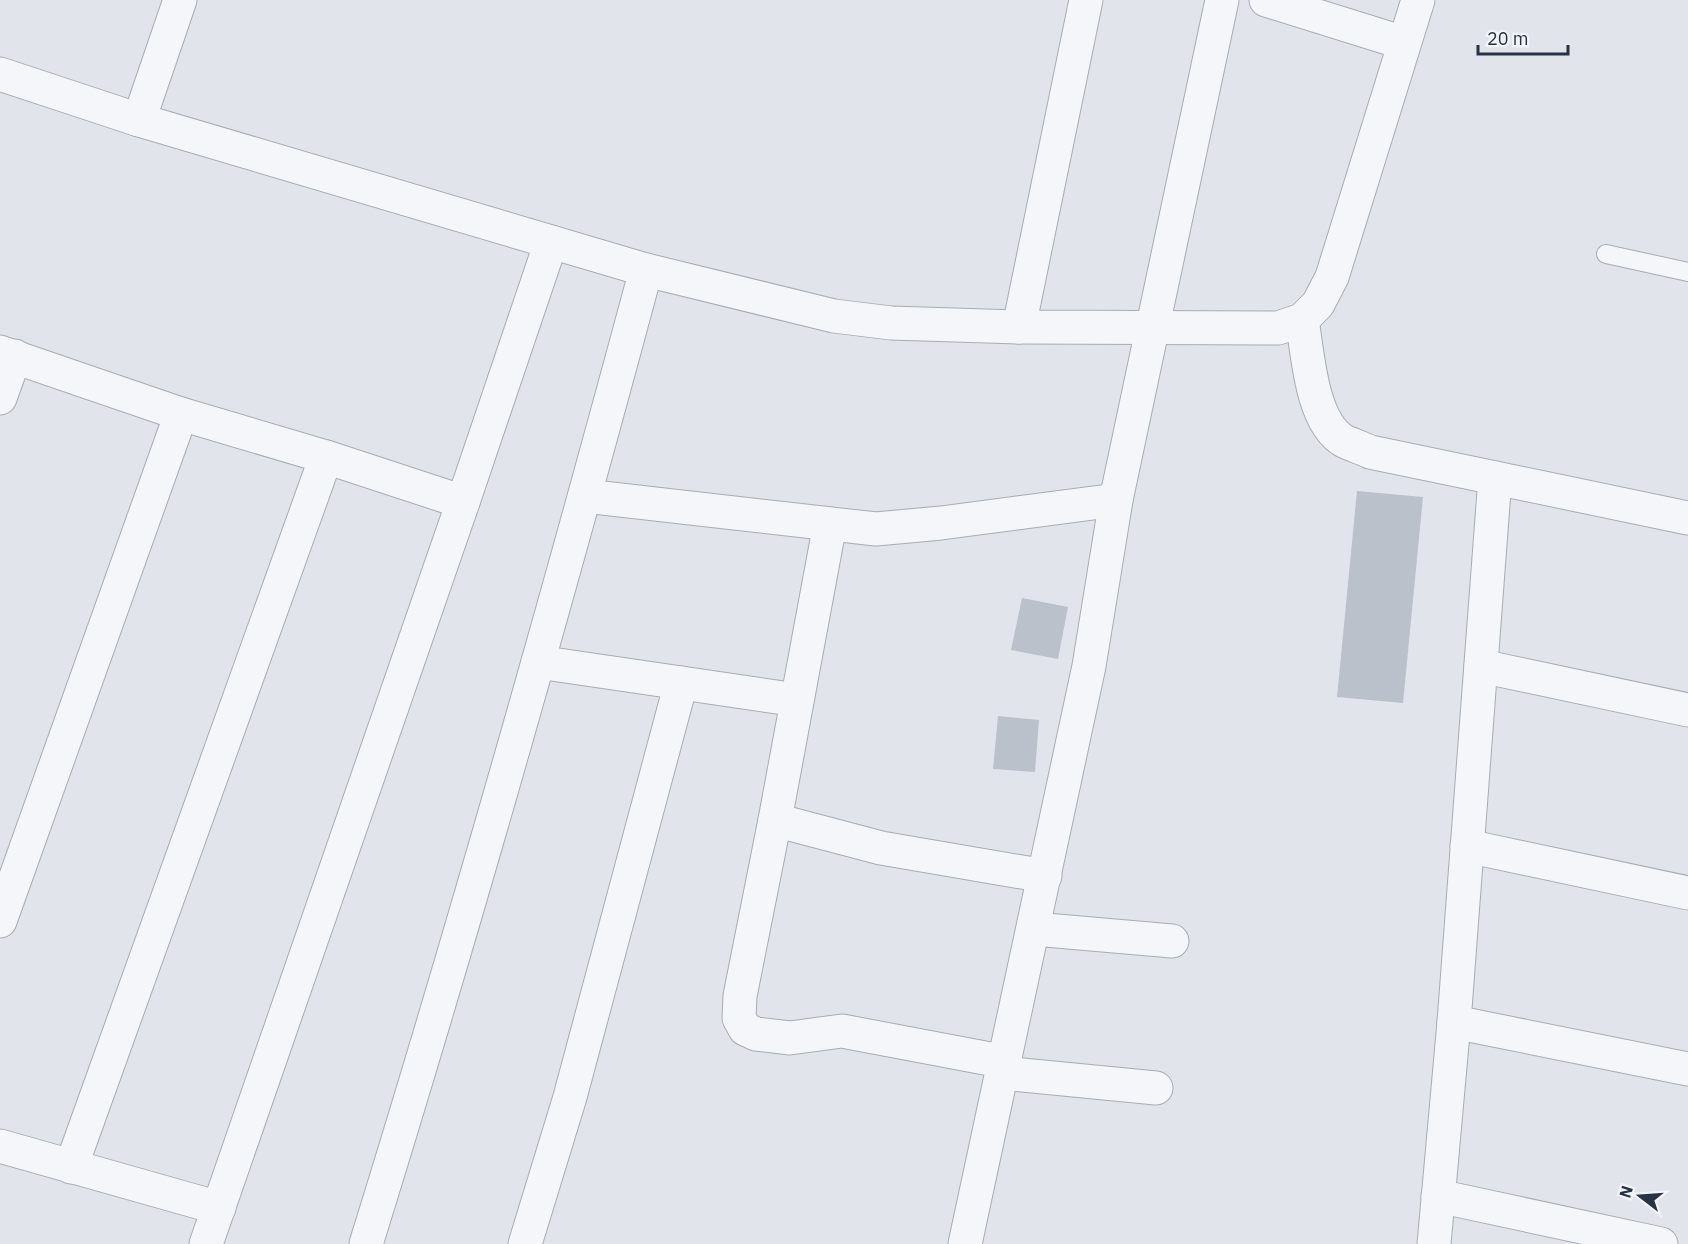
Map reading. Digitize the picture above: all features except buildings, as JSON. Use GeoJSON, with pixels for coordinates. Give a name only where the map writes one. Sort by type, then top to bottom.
{"type":"FeatureCollection","features":[{"type":"Feature","properties":{"kind":"street"},"geometry":{"type":"LineString","coordinates":[[139,120],[180,0]]}},
{"type":"Feature","properties":{"kind":"street"},"geometry":{"type":"LineString","coordinates":[[1019,327],[1086,0]]}},
{"type":"Feature","properties":{"kind":"street"},"geometry":{"type":"LineString","coordinates":[[965,1244],[1089,666],[1116,500],[1222,0]]}},
{"type":"Feature","properties":{"kind":"street"},"geometry":{"type":"LineString","coordinates":[[1266,0],[1404,43]]}},
{"type":"Feature","properties":{"kind":"street"},"geometry":{"type":"LineString","coordinates":[[0,74],[139,120],[646,270],[834,316],[891,323],[1019,327],[1278,328],[1302,320],[1318,304],[1332,277],[1418,0]]}},
{"type":"Feature","properties":{"kind":"street"},"geometry":{"type":"LineString","coordinates":[[206,1244],[551,242]]}},
{"type":"Feature","properties":{"kind":"street"},"geometry":{"type":"LineString","coordinates":[[366,1244],[426,1051],[538,662],[646,270]]}},
{"type":"Feature","properties":{"kind":"street"},"geometry":{"type":"LineString","coordinates":[[1302,320],[1315,397],[1328,426],[1342,440],[1370,452],[1688,518]]}},
{"type":"Feature","properties":{"kind":"street"},"geometry":{"type":"LineString","coordinates":[[0,398],[7,354],[181,414],[326,457],[463,502]]}},
{"type":"Feature","properties":{"kind":"street"},"geometry":{"type":"LineString","coordinates":[[0,921],[181,414]]}},
{"type":"Feature","properties":{"kind":"street"},"geometry":{"type":"LineString","coordinates":[[71,1167],[326,457]]}},
{"type":"Feature","properties":{"kind":"street"},"geometry":{"type":"LineString","coordinates":[[1434,1244],[1454,1022],[1496,478]]}},
{"type":"Feature","properties":{"kind":"street"},"geometry":{"type":"LineString","coordinates":[[585,496],[876,529],[1116,500]]}},
{"type":"Feature","properties":{"kind":"street"},"geometry":{"type":"LineString","coordinates":[[830,524],[740,996],[739,1018],[745,1029],[756,1034],[790,1038],[842,1031],[1004,1067],[1156,1088]]}},
{"type":"Feature","properties":{"kind":"street"},"geometry":{"type":"LineString","coordinates":[[538,662],[797,700]]}},
{"type":"Feature","properties":{"kind":"street"},"geometry":{"type":"LineString","coordinates":[[1481,666],[1688,710]]}},
{"type":"Feature","properties":{"kind":"street"},"geometry":{"type":"LineString","coordinates":[[525,1244],[570,1097],[681,683]]}},
{"type":"Feature","properties":{"kind":"street"},"geometry":{"type":"LineString","coordinates":[[775,820],[881,849],[1045,876]]}},
{"type":"Feature","properties":{"kind":"street"},"geometry":{"type":"LineString","coordinates":[[1467,846],[1688,893]]}},
{"type":"Feature","properties":{"kind":"street"},"geometry":{"type":"LineString","coordinates":[[1034,929],[1172,941]]}},
{"type":"Feature","properties":{"kind":"street"},"geometry":{"type":"LineString","coordinates":[[1454,1022],[1688,1069]]}},
{"type":"Feature","properties":{"kind":"street"},"geometry":{"type":"LineString","coordinates":[[0,1146],[219,1208]]}},
{"type":"Feature","properties":{"kind":"street"},"geometry":{"type":"LineString","coordinates":[[1438,1196],[1661,1244]]}},
{"type":"Feature","properties":{"kind":"lane"},"geometry":{"type":"LineString","coordinates":[[1606,254],[1688,272]]}}]}
